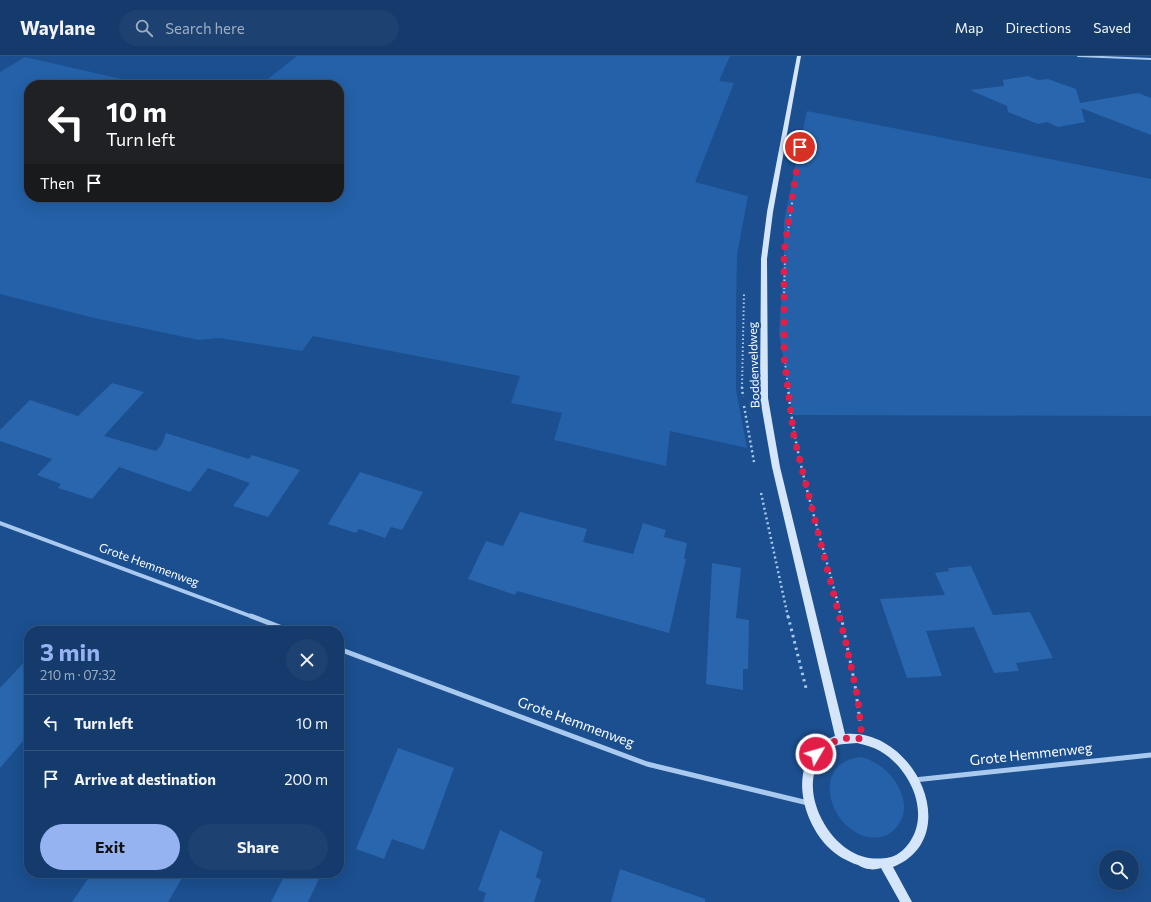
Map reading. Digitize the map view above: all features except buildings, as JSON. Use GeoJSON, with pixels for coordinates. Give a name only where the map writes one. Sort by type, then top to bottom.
{"type":"FeatureCollection","features":[{"type":"Feature","properties":{"kind":"street","name":"Boddenveldweg"},"geometry":{"type":"LineString","coordinates":[[799,56],[770,212],[764,259],[764,398],[778,474],[841,739]]}},
{"type":"Feature","properties":{"kind":"street","name":"Grote Hemmenweg"},"geometry":{"type":"LineString","coordinates":[[0,523],[277,626]]}},
{"type":"Feature","properties":{"kind":"street","name":"Grote Hemmenweg"},"geometry":{"type":"LineString","coordinates":[[344,651],[647,764],[808,803]]}},
{"type":"Feature","properties":{"kind":"street"},"geometry":{"type":"LineString","coordinates":[[841,739],[862,739],[874,742],[889,751],[903,764],[914,780],[921,798],[924,816],[921,834],[913,849],[900,859],[885,864],[865,862],[846,855],[825,835],[816,823],[808,803],[806,785],[809,768],[816,754],[827,744],[841,739]]}},
{"type":"Feature","properties":{"kind":"street","name":"Grote Hemmenweg"},"geometry":{"type":"LineString","coordinates":[[914,780],[1151,755]]}},
{"type":"Feature","properties":{"kind":"street"},"geometry":{"type":"LineString","coordinates":[[885,864],[906,902]]}},
{"type":"Feature","properties":{"kind":"lane"},"geometry":{"type":"LineString","coordinates":[[1078,56],[1151,59]]}},
{"type":"Feature","properties":{"kind":"path"},"geometry":{"type":"LineString","coordinates":[[787,237],[793,197]]}},
{"type":"Feature","properties":{"kind":"path"},"geometry":{"type":"LineString","coordinates":[[784,252],[784,298]]}},
{"type":"Feature","properties":{"kind":"path"},"geometry":{"type":"LineString","coordinates":[[784,358],[794,437],[846,643],[858,699],[862,739]]}},
{"type":"Feature","properties":{"kind":"shaded area"},"geometry":{"type":"Polygon","coordinates":[[[297,56],[730,56],[719,81],[734,83],[695,182],[748,196],[737,255],[736,310],[736,390],[747,448],[670,431],[666,466],[554,440],[562,413],[511,403],[520,376],[313,336],[302,351],[219,338],[199,340],[94,318],[0,294],[0,72],[25,57],[126,80],[24,80],[24,202],[344,202],[344,80],[266,80],[297,56]]]}},
{"type":"Feature","properties":{"kind":"shaded area"},"geometry":{"type":"Polygon","coordinates":[[[807,111],[1151,179],[1151,416],[793,415],[779,333],[784,261],[784,221],[807,111]]]}},
{"type":"Feature","properties":{"kind":"shaded area"},"geometry":{"type":"Polygon","coordinates":[[[861,757],[873,761],[893,778],[900,789],[904,801],[903,813],[899,824],[889,834],[876,838],[854,832],[843,822],[835,810],[830,796],[830,783],[835,771],[845,762],[861,757]]]}},
{"type":"Feature","properties":{"kind":"route"},"geometry":{"type":"LineString","coordinates":[[800,147],[784,252],[784,358],[794,437],[846,643],[858,699],[862,739],[841,739],[827,744],[816,754]]}}]}
